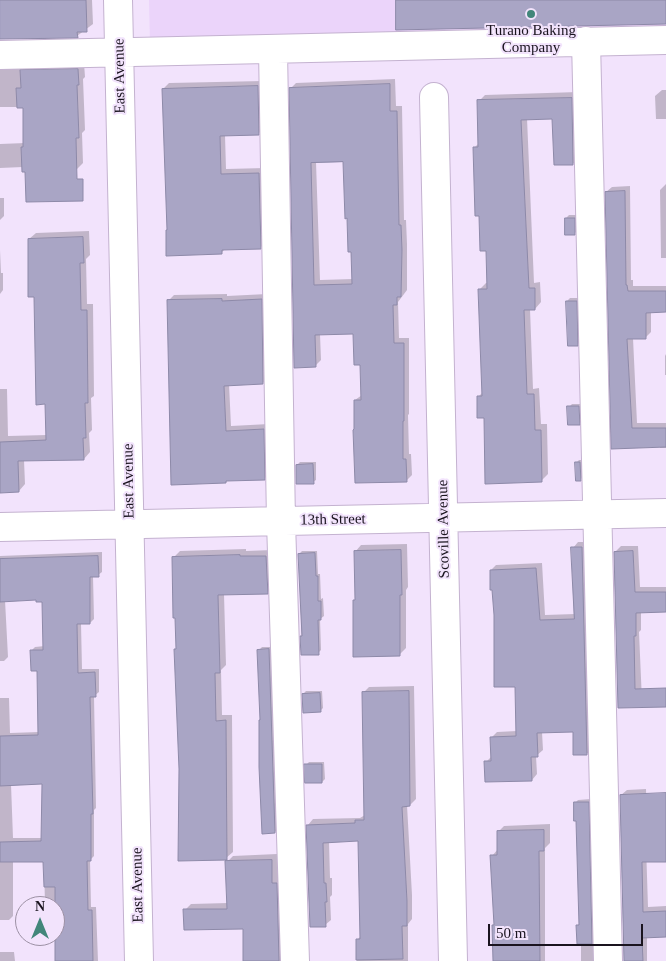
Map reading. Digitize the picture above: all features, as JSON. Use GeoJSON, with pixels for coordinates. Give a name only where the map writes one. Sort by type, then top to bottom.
{"type":"FeatureCollection","features":[{"type":"Feature","properties":{"kind":"street","name":"East Avenue"},"geometry":{"type":"LineString","coordinates":[[118,0],[139,961]]}},
{"type":"Feature","properties":{"kind":"street"},"geometry":{"type":"LineString","coordinates":[[0,55],[666,40]]}},
{"type":"Feature","properties":{"kind":"street"},"geometry":{"type":"LineString","coordinates":[[586,41],[608,961]]}},
{"type":"Feature","properties":{"kind":"street"},"geometry":{"type":"LineString","coordinates":[[273,49],[281,522],[295,961]]}},
{"type":"Feature","properties":{"kind":"street","name":"Scoville Avenue"},"geometry":{"type":"LineString","coordinates":[[434,96],[453,961]]}},
{"type":"Feature","properties":{"kind":"street","name":"13th Street"},"geometry":{"type":"LineString","coordinates":[[0,528],[666,513]]}},
{"type":"Feature","properties":{"kind":"shaded area","name":"Turano Baking Company"},"geometry":{"type":"Polygon","coordinates":[[[149,0],[666,0],[666,33],[150,44],[149,0]]]}},
{"type":"Feature","properties":{"kind":"building"},"geometry":{"type":"Polygon","coordinates":[[[0,0],[86,0],[87,32],[77,32],[78,38],[0,39],[0,0]]]}},
{"type":"Feature","properties":{"kind":"building","name":"Turano Baking Company"},"geometry":{"type":"Polygon","coordinates":[[[396,0],[666,0],[666,24],[396,30],[396,0]]]}},
{"type":"Feature","properties":{"kind":"building"},"geometry":{"type":"Polygon","coordinates":[[[78,69],[79,138],[76,138],[77,179],[83,179],[83,201],[26,202],[25,172],[22,172],[21,147],[23,147],[23,108],[17,108],[16,88],[21,88],[20,70],[78,69]]]}},
{"type":"Feature","properties":{"kind":"building"},"geometry":{"type":"Polygon","coordinates":[[[390,84],[390,111],[397,111],[399,225],[401,225],[402,250],[401,297],[397,297],[397,305],[393,305],[394,343],[404,343],[403,459],[406,459],[407,482],[355,483],[354,400],[361,400],[360,365],[354,365],[353,334],[315,335],[316,367],[294,368],[289,88],[390,84]],[[343,162],[311,163],[314,285],[352,284],[351,252],[348,252],[347,218],[345,219],[343,162]]]}},
{"type":"Feature","properties":{"kind":"building"},"geometry":{"type":"Polygon","coordinates":[[[258,86],[259,135],[220,136],[221,174],[259,173],[261,249],[222,250],[222,254],[166,256],[167,230],[162,89],[258,86]]]}},
{"type":"Feature","properties":{"kind":"building"},"geometry":{"type":"Polygon","coordinates":[[[572,98],[573,165],[554,165],[552,119],[521,120],[529,288],[535,288],[535,310],[524,310],[527,394],[534,394],[535,430],[541,430],[542,482],[485,484],[484,418],[477,418],[477,396],[482,396],[478,289],[487,289],[486,251],[480,251],[479,216],[475,216],[473,147],[478,147],[477,100],[572,98]]]}},
{"type":"Feature","properties":{"kind":"building"},"geometry":{"type":"Polygon","coordinates":[[[625,191],[626,285],[628,291],[666,291],[666,312],[646,313],[646,339],[627,339],[632,428],[666,428],[666,447],[611,449],[605,192],[625,191]]]}},
{"type":"Feature","properties":{"kind":"building"},"geometry":{"type":"Polygon","coordinates":[[[565,218],[575,218],[575,235],[565,235],[565,218]]]}},
{"type":"Feature","properties":{"kind":"building"},"geometry":{"type":"Polygon","coordinates":[[[83,237],[84,263],[80,263],[81,310],[87,310],[88,403],[85,403],[86,438],[83,438],[84,460],[18,461],[19,492],[0,493],[0,442],[46,440],[45,404],[36,405],[34,297],[28,297],[28,239],[83,237]]]}},
{"type":"Feature","properties":{"kind":"building"},"geometry":{"type":"Polygon","coordinates":[[[222,299],[222,301],[262,299],[263,384],[224,386],[226,431],[264,429],[265,480],[171,485],[167,300],[222,299]]]}},
{"type":"Feature","properties":{"kind":"building"},"geometry":{"type":"Polygon","coordinates":[[[566,301],[577,301],[578,346],[568,346],[566,301]]]}},
{"type":"Feature","properties":{"kind":"building"},"geometry":{"type":"Polygon","coordinates":[[[567,406],[579,406],[580,425],[568,425],[567,406]]]}},
{"type":"Feature","properties":{"kind":"building"},"geometry":{"type":"Polygon","coordinates":[[[575,462],[580,462],[581,481],[576,481],[575,462]]]}},
{"type":"Feature","properties":{"kind":"building"},"geometry":{"type":"Polygon","coordinates":[[[313,464],[314,484],[296,484],[296,465],[313,464]]]}},
{"type":"Feature","properties":{"kind":"building"},"geometry":{"type":"Polygon","coordinates":[[[571,547],[582,547],[587,755],[573,755],[573,732],[537,733],[538,757],[531,757],[532,781],[485,782],[484,761],[491,761],[490,737],[516,736],[515,687],[494,687],[494,615],[492,590],[490,590],[490,570],[536,568],[540,620],[574,619],[571,547]]]}},
{"type":"Feature","properties":{"kind":"building"},"geometry":{"type":"Polygon","coordinates":[[[401,550],[400,656],[353,657],[354,551],[401,550]]]}},
{"type":"Feature","properties":{"kind":"building"},"geometry":{"type":"Polygon","coordinates":[[[633,551],[635,592],[666,592],[666,612],[636,613],[636,636],[634,636],[635,689],[666,688],[666,707],[618,708],[614,552],[633,551]]]}},
{"type":"Feature","properties":{"kind":"building"},"geometry":{"type":"Polygon","coordinates":[[[315,553],[316,576],[318,576],[318,601],[321,601],[321,620],[318,620],[319,655],[301,655],[300,636],[302,636],[298,554],[315,553]]]}},
{"type":"Feature","properties":{"kind":"building"},"geometry":{"type":"Polygon","coordinates":[[[98,556],[99,577],[90,577],[90,624],[77,624],[78,673],[95,672],[96,697],[90,697],[93,814],[91,814],[91,861],[87,861],[88,910],[92,910],[93,961],[55,961],[55,946],[65,946],[65,896],[55,896],[55,887],[44,887],[43,862],[0,862],[0,842],[41,841],[42,784],[0,786],[0,736],[38,735],[37,671],[31,671],[30,650],[43,650],[42,602],[36,602],[36,600],[0,602],[0,559],[98,556]]]}},
{"type":"Feature","properties":{"kind":"building"},"geometry":{"type":"Polygon","coordinates":[[[266,556],[268,594],[218,595],[220,673],[215,673],[216,721],[226,720],[227,860],[178,861],[179,769],[172,557],[266,556]]]}},
{"type":"Feature","properties":{"kind":"building"},"geometry":{"type":"Polygon","coordinates":[[[269,649],[275,833],[262,834],[257,650],[269,649]]]}},
{"type":"Feature","properties":{"kind":"building"},"geometry":{"type":"Polygon","coordinates":[[[409,691],[410,806],[402,807],[407,901],[407,926],[402,926],[403,959],[356,960],[356,939],[360,939],[358,841],[323,843],[324,883],[326,883],[327,902],[325,902],[326,927],[310,927],[306,825],[355,823],[355,820],[364,820],[362,692],[409,691]]]}},
{"type":"Feature","properties":{"kind":"building"},"geometry":{"type":"Polygon","coordinates":[[[320,693],[321,712],[303,713],[302,694],[320,693]]]}},
{"type":"Feature","properties":{"kind":"building"},"geometry":{"type":"Polygon","coordinates":[[[304,764],[322,764],[322,783],[305,783],[304,764]]]}},
{"type":"Feature","properties":{"kind":"building"},"geometry":{"type":"Polygon","coordinates":[[[666,793],[666,862],[642,862],[643,912],[666,911],[666,937],[642,938],[643,961],[624,961],[620,795],[666,793]]]}},
{"type":"Feature","properties":{"kind":"building"},"geometry":{"type":"Polygon","coordinates":[[[574,802],[589,802],[592,944],[577,944],[576,925],[579,925],[574,802]]]}},
{"type":"Feature","properties":{"kind":"building"},"geometry":{"type":"Polygon","coordinates":[[[544,830],[544,851],[539,851],[540,961],[493,961],[492,925],[494,925],[490,855],[497,855],[497,831],[544,830]]]}},
{"type":"Feature","properties":{"kind":"building"},"geometry":{"type":"Polygon","coordinates":[[[272,860],[272,883],[277,883],[279,961],[243,961],[243,929],[184,930],[183,909],[227,909],[225,861],[272,860]]]}},
{"type":"Feature","properties":{"kind":"place","name":"Turano Baking Company"},"geometry":{"type":"Point","coordinates":[531,14]}}]}
